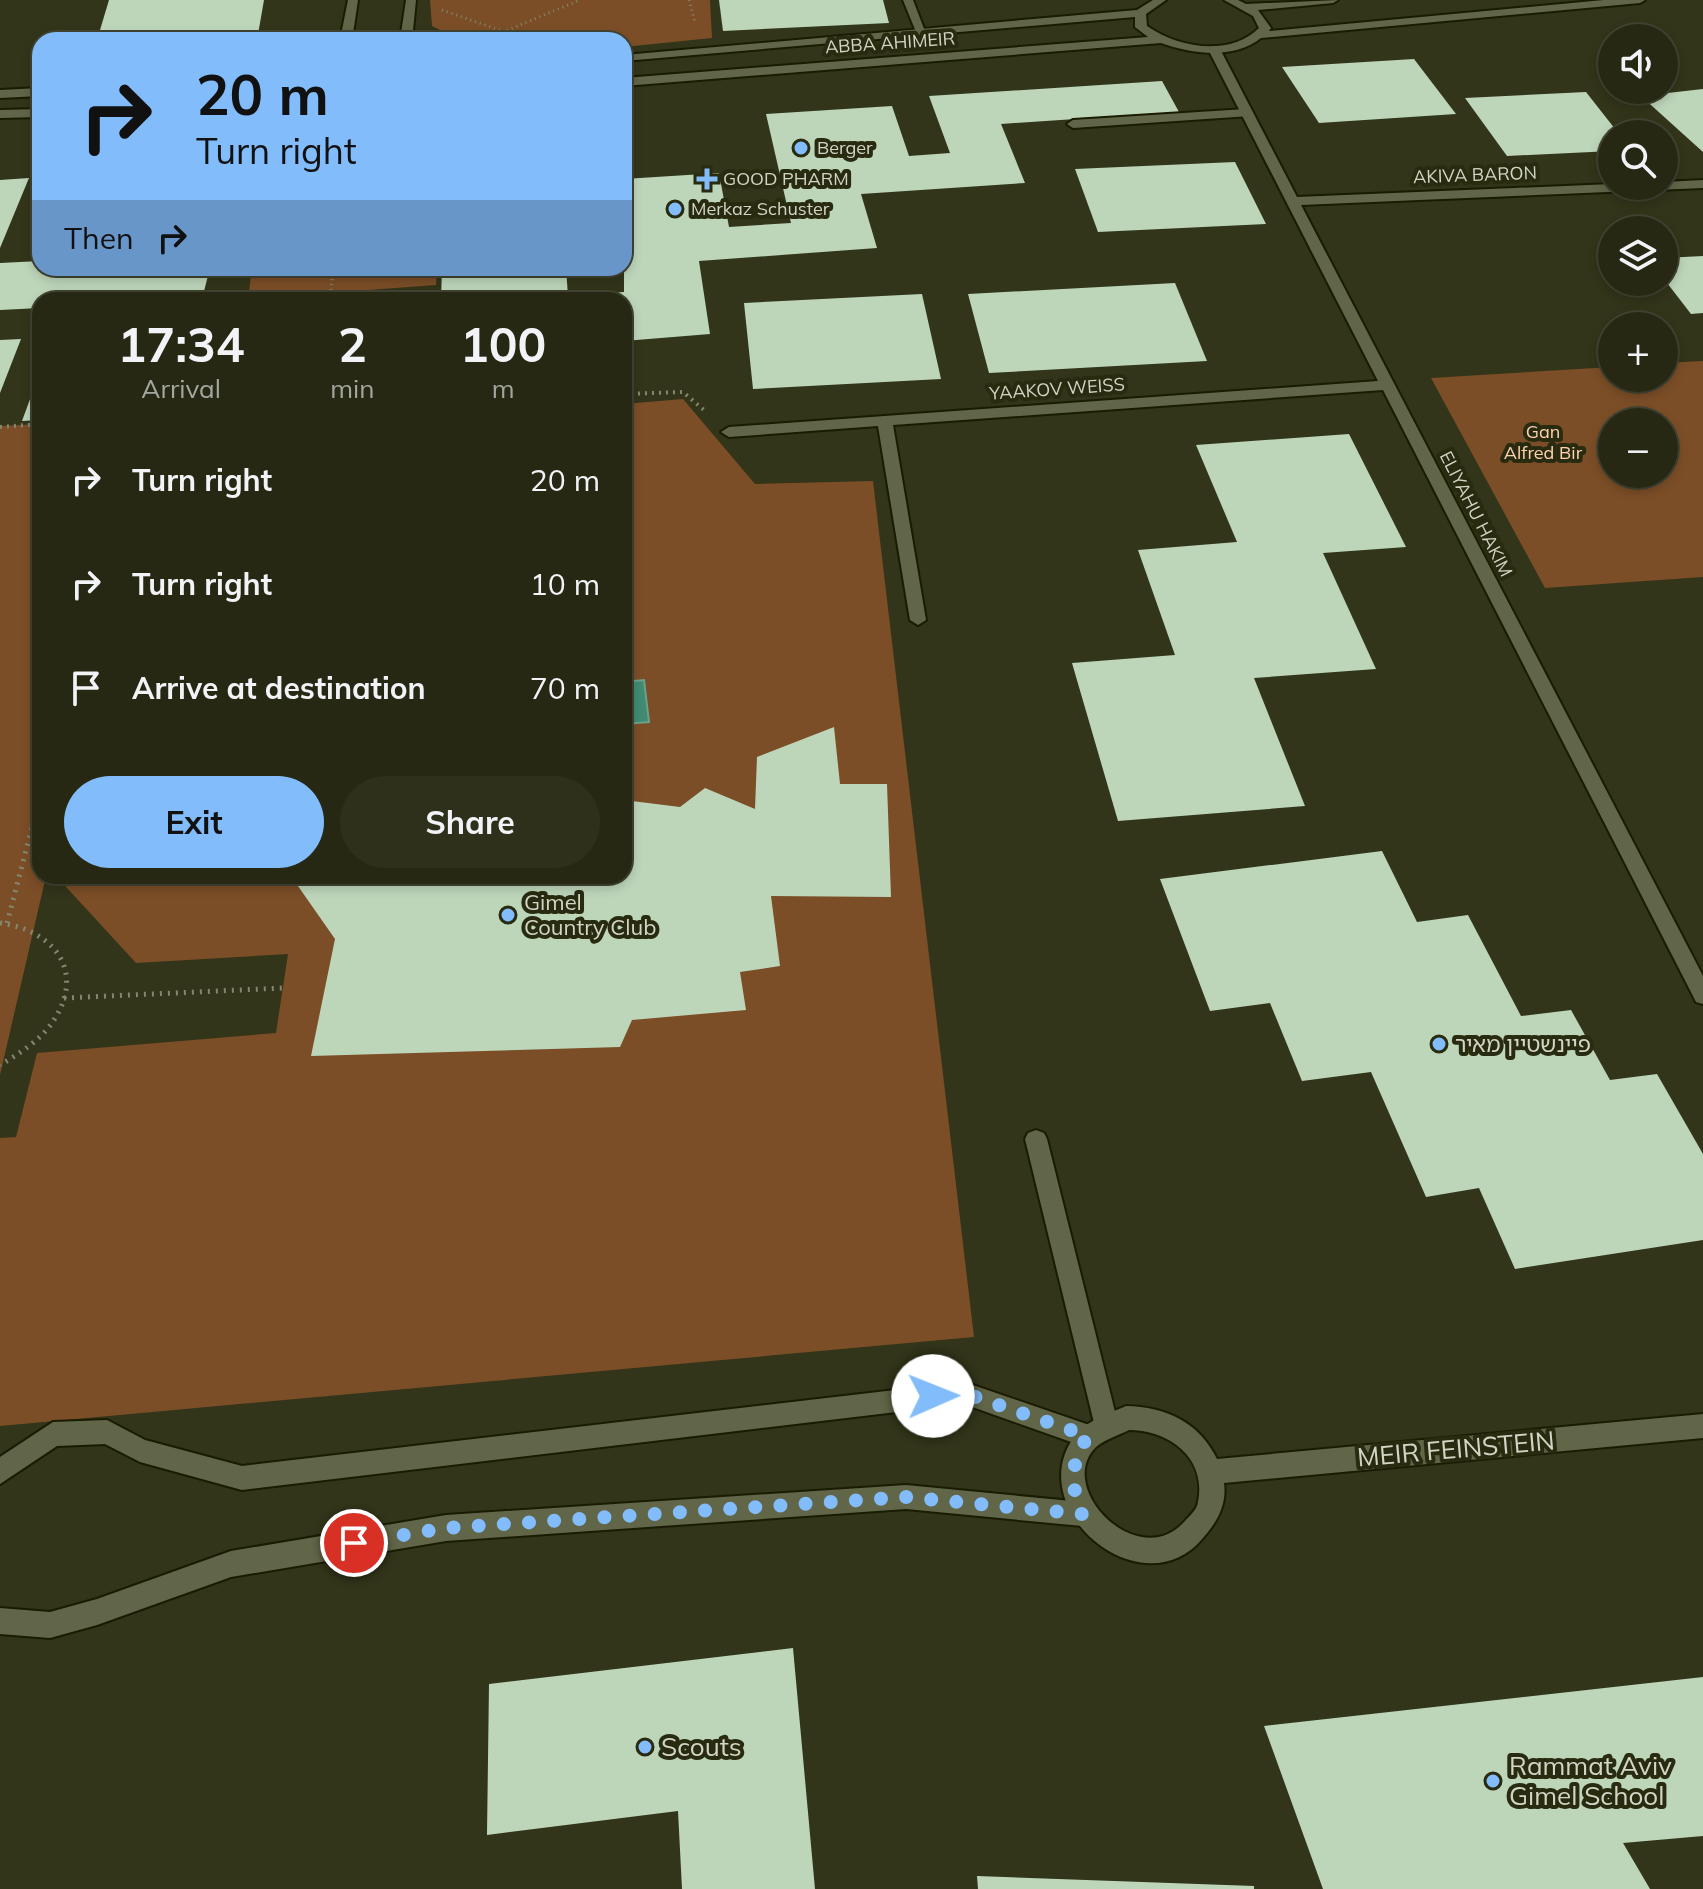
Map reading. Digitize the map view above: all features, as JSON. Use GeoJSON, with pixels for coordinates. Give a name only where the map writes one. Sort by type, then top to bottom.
{"type":"FeatureCollection","features":[{"type":"Feature","properties":{"kind":"street"},"geometry":{"type":"LineString","coordinates":[[347,32],[353,0]]}},
{"type":"Feature","properties":{"kind":"street"},"geometry":{"type":"LineString","coordinates":[[407,32],[411,0]]}},
{"type":"Feature","properties":{"kind":"street"},"geometry":{"type":"LineString","coordinates":[[908,0],[922,32]]}},
{"type":"Feature","properties":{"kind":"street"},"geometry":{"type":"LineString","coordinates":[[1159,40],[1141,27],[1140,13],[1161,0]]}},
{"type":"Feature","properties":{"kind":"street"},"geometry":{"type":"LineString","coordinates":[[1229,0],[1248,7],[1264,21],[1265,28],[1260,35]]}},
{"type":"Feature","properties":{"kind":"street"},"geometry":{"type":"LineString","coordinates":[[1248,7],[1333,0]]}},
{"type":"Feature","properties":{"kind":"street"},"geometry":{"type":"LineString","coordinates":[[1260,35],[1640,0]]}},
{"type":"Feature","properties":{"kind":"street","name":"ABBA AHIMEIR"},"geometry":{"type":"LineString","coordinates":[[632,57],[1140,13]]}},
{"type":"Feature","properties":{"kind":"street","name":"ABBA AHIMEIR"},"geometry":{"type":"LineString","coordinates":[[632,81],[1159,40],[1178,46],[1214,49],[1249,42],[1260,35]]}},
{"type":"Feature","properties":{"kind":"street","name":"ELIYAHU HAKIM"},"geometry":{"type":"LineString","coordinates":[[1214,49],[1703,996]]}},
{"type":"Feature","properties":{"kind":"street"},"geometry":{"type":"LineString","coordinates":[[0,94],[32,92]]}},
{"type":"Feature","properties":{"kind":"street"},"geometry":{"type":"LineString","coordinates":[[0,114],[32,113]]}},
{"type":"Feature","properties":{"kind":"street"},"geometry":{"type":"LineString","coordinates":[[1073,124],[1246,113]]}},
{"type":"Feature","properties":{"kind":"street","name":"AKIVA BARON"},"geometry":{"type":"LineString","coordinates":[[1678,185],[1703,184]]}},
{"type":"Feature","properties":{"kind":"street","name":"AKIVA BARON"},"geometry":{"type":"LineString","coordinates":[[1292,201],[1598,189]]}},
{"type":"Feature","properties":{"kind":"street","name":"YAAKOV WEISS"},"geometry":{"type":"LineString","coordinates":[[729,432],[1387,385]]}},
{"type":"Feature","properties":{"kind":"street"},"geometry":{"type":"LineString","coordinates":[[885,421],[918,620]]}},
{"type":"Feature","properties":{"kind":"street"},"geometry":{"type":"LineString","coordinates":[[1036,1139],[1097,1430]]}},
{"type":"Feature","properties":{"kind":"street"},"geometry":{"type":"LineString","coordinates":[[0,1472],[53,1434],[107,1432],[140,1450],[242,1478],[964,1393],[1097,1430]]}},
{"type":"Feature","properties":{"kind":"street"},"geometry":{"type":"LineString","coordinates":[[1126,1418],[1147,1418],[1168,1425],[1194,1445],[1210,1472],[1213,1493],[1208,1513],[1198,1530],[1182,1544],[1172,1548],[1139,1551],[1116,1544],[1082,1514],[1074,1494],[1072,1473],[1077,1453],[1097,1430],[1126,1418]]}},
{"type":"Feature","properties":{"kind":"street","name":"MEIR FEINSTEIN"},"geometry":{"type":"LineString","coordinates":[[1210,1472],[1703,1426]]}},
{"type":"Feature","properties":{"kind":"street"},"geometry":{"type":"LineString","coordinates":[[0,1621],[50,1625],[97,1612],[231,1564],[446,1528],[906,1497],[1082,1514]]}},
{"type":"Feature","properties":{"kind":"path"},"geometry":{"type":"LineString","coordinates":[[435,7],[506,32],[580,0]]}},
{"type":"Feature","properties":{"kind":"path"},"geometry":{"type":"LineString","coordinates":[[632,394],[683,392],[729,432]]}},
{"type":"Feature","properties":{"kind":"path"},"geometry":{"type":"LineString","coordinates":[[0,427],[32,425]]}},
{"type":"Feature","properties":{"kind":"path"},"geometry":{"type":"LineString","coordinates":[[0,1065],[24,1050],[50,1025],[64,998],[68,971],[58,948],[37,931],[4,923],[32,825]]}},
{"type":"Feature","properties":{"kind":"path"},"geometry":{"type":"LineString","coordinates":[[64,998],[283,988]]}},
{"type":"Feature","properties":{"kind":"green space"},"geometry":{"type":"Polygon","coordinates":[[[430,0],[710,0],[712,38],[632,46],[632,32],[444,32],[432,26],[430,0]]]}},
{"type":"Feature","properties":{"kind":"green space"},"geometry":{"type":"Polygon","coordinates":[[[251,276],[437,276],[436,285],[342,292],[249,292],[251,276]]]}},
{"type":"Feature","properties":{"kind":"green space","name":"Gan Alfred Bir"},"geometry":{"type":"Polygon","coordinates":[[[1703,361],[1703,577],[1545,588],[1431,378],[1598,368],[1598,392],[1678,392],[1678,362],[1703,361]]]}},
{"type":"Feature","properties":{"kind":"green space","name":"Gimel Country Club"},"geometry":{"type":"Polygon","coordinates":[[[683,399],[755,484],[873,481],[974,1337],[0,1426],[0,1138],[16,1137],[37,1053],[276,1033],[288,954],[136,963],[63,884],[632,884],[632,403],[683,399]]]}},
{"type":"Feature","properties":{"kind":"green space"},"geometry":{"type":"Polygon","coordinates":[[[32,424],[32,884],[44,884],[0,1075],[0,426],[32,424]]]}},
{"type":"Feature","properties":{"kind":"shaded area"},"geometry":{"type":"Polygon","coordinates":[[[644,680],[649,722],[632,723],[632,681],[644,680]]]}},
{"type":"Feature","properties":{"kind":"building"},"geometry":{"type":"Polygon","coordinates":[[[109,0],[264,0],[258,32],[99,32],[109,0]]]}},
{"type":"Feature","properties":{"kind":"building"},"geometry":{"type":"Polygon","coordinates":[[[719,0],[883,0],[889,23],[723,31],[719,0]]]}},
{"type":"Feature","properties":{"kind":"building"},"geometry":{"type":"Polygon","coordinates":[[[1414,59],[1456,114],[1319,123],[1282,67],[1414,59]]]}},
{"type":"Feature","properties":{"kind":"building","name":"Merkaz Schuster"},"geometry":{"type":"Polygon","coordinates":[[[1162,81],[1179,112],[1001,124],[1025,183],[861,194],[877,248],[699,261],[710,334],[632,340],[632,292],[624,292],[624,276],[632,276],[632,178],[719,173],[729,227],[791,223],[766,114],[892,106],[909,156],[950,153],[929,96],[1162,81]]]}},
{"type":"Feature","properties":{"kind":"building"},"geometry":{"type":"Polygon","coordinates":[[[1703,89],[1703,152],[1678,129],[1678,120],[1668,120],[1650,104],[1678,104],[1678,92],[1703,89]]]}},
{"type":"Feature","properties":{"kind":"building"},"geometry":{"type":"Polygon","coordinates":[[[1586,92],[1608,120],[1598,120],[1598,152],[1507,156],[1465,98],[1586,92]]]}},
{"type":"Feature","properties":{"kind":"building"},"geometry":{"type":"Polygon","coordinates":[[[1235,162],[1266,224],[1098,232],[1075,169],[1235,162]]]}},
{"type":"Feature","properties":{"kind":"building"},"geometry":{"type":"Polygon","coordinates":[[[29,178],[0,248],[0,180],[29,178]]]}},
{"type":"Feature","properties":{"kind":"building"},"geometry":{"type":"Polygon","coordinates":[[[1703,256],[1703,313],[1691,314],[1677,296],[1678,257],[1703,256]]]}},
{"type":"Feature","properties":{"kind":"building"},"geometry":{"type":"Polygon","coordinates":[[[32,261],[32,276],[208,276],[204,292],[32,292],[32,308],[0,310],[0,263],[32,261]]]}},
{"type":"Feature","properties":{"kind":"building","name":"Merkaz Schuster"},"geometry":{"type":"Polygon","coordinates":[[[442,276],[567,276],[568,292],[441,292],[442,276]]]}},
{"type":"Feature","properties":{"kind":"building"},"geometry":{"type":"Polygon","coordinates":[[[1175,283],[1207,361],[989,373],[968,294],[1175,283]]]}},
{"type":"Feature","properties":{"kind":"building"},"geometry":{"type":"Polygon","coordinates":[[[922,294],[941,379],[753,389],[744,303],[922,294]]]}},
{"type":"Feature","properties":{"kind":"building"},"geometry":{"type":"Polygon","coordinates":[[[21,339],[0,393],[0,340],[21,339]]]}},
{"type":"Feature","properties":{"kind":"building"},"geometry":{"type":"Polygon","coordinates":[[[32,394],[32,420],[22,421],[32,394]]]}},
{"type":"Feature","properties":{"kind":"building"},"geometry":{"type":"Polygon","coordinates":[[[1349,434],[1406,547],[1323,553],[1376,669],[1254,678],[1305,806],[1118,821],[1072,663],[1175,655],[1138,550],[1237,542],[1196,445],[1349,434]]]}},
{"type":"Feature","properties":{"kind":"building"},"geometry":{"type":"Polygon","coordinates":[[[834,727],[840,784],[887,784],[891,897],[771,896],[780,966],[740,972],[746,1010],[632,1020],[620,1047],[311,1056],[335,939],[297,884],[632,884],[632,801],[680,807],[705,788],[755,809],[757,757],[834,727]]]}},
{"type":"Feature","properties":{"kind":"building","name":"פיינשטיין מאיר"},"geometry":{"type":"Polygon","coordinates":[[[1382,851],[1417,922],[1468,915],[1521,1016],[1571,1010],[1610,1080],[1657,1074],[1703,1154],[1703,1240],[1515,1269],[1479,1188],[1426,1197],[1371,1072],[1302,1081],[1270,1003],[1210,1011],[1160,879],[1382,851]]]}},
{"type":"Feature","properties":{"kind":"building","name":"Scouts"},"geometry":{"type":"Polygon","coordinates":[[[793,1648],[815,1889],[682,1889],[678,1811],[487,1835],[489,1684],[793,1648]]]}},
{"type":"Feature","properties":{"kind":"building","name":"Rammat Aviv Gimel School"},"geometry":{"type":"Polygon","coordinates":[[[1703,1677],[1703,1836],[1623,1843],[1650,1889],[1323,1889],[1264,1726],[1703,1677]]]}},
{"type":"Feature","properties":{"kind":"building"},"geometry":{"type":"Polygon","coordinates":[[[977,1876],[1254,1886],[1254,1889],[978,1889],[977,1876]]]}},
{"type":"Feature","properties":{"kind":"place","name":"Berger"},"geometry":{"type":"Point","coordinates":[801,148]}},
{"type":"Feature","properties":{"kind":"place","name":"GOOD PHARM"},"geometry":{"type":"Point","coordinates":[707,179]}},
{"type":"Feature","properties":{"kind":"place","name":"Merkaz Schuster"},"geometry":{"type":"Point","coordinates":[675,209]}},
{"type":"Feature","properties":{"kind":"place","name":"Gimel Country Club"},"geometry":{"type":"Point","coordinates":[508,915]}},
{"type":"Feature","properties":{"kind":"place","name":"פיינשטיין מאיר"},"geometry":{"type":"Point","coordinates":[1439,1044]}},
{"type":"Feature","properties":{"kind":"place","name":"Scouts"},"geometry":{"type":"Point","coordinates":[645,1747]}},
{"type":"Feature","properties":{"kind":"place","name":"Rammat Aviv Gimel School"},"geometry":{"type":"Point","coordinates":[1493,1781]}},
{"type":"Feature","properties":{"kind":"route"},"geometry":{"type":"LineString","coordinates":[[354,1543],[446,1528],[906,1497],[1082,1514],[1074,1494],[1072,1473],[1077,1453],[1088,1436],[964,1393],[933,1396]]}}]}
